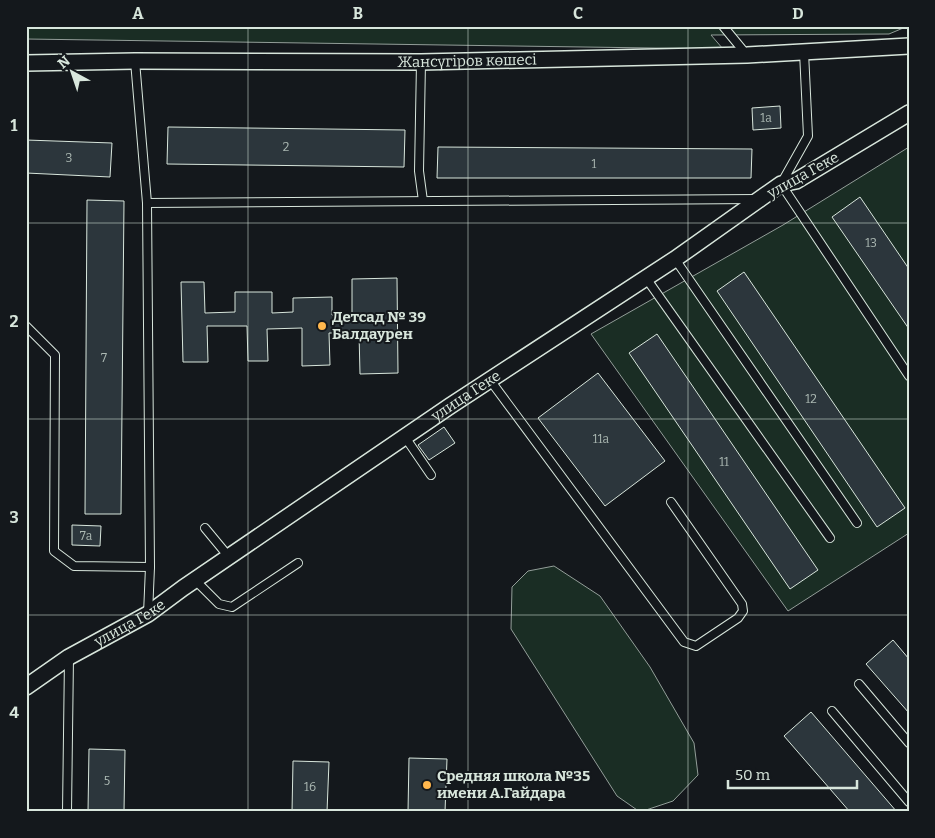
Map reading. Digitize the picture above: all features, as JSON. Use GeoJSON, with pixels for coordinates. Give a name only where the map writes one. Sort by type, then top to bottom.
{"type":"FeatureCollection","features":[{"type":"Feature","properties":{"kind":"street","name":"Жансүгіров көшесі"},"geometry":{"type":"LineString","coordinates":[[26,63],[135,61],[421,62],[747,56],[909,46]]}},
{"type":"Feature","properties":{"kind":"street","name":"улица Геке"},"geometry":{"type":"LineString","coordinates":[[26,688],[69,657],[148,614],[405,437],[675,259],[781,184],[796,181],[909,113]]}},
{"type":"Feature","properties":{"kind":"lane"},"geometry":{"type":"LineString","coordinates":[[723,26],[747,56]]}},
{"type":"Feature","properties":{"kind":"lane"},"geometry":{"type":"LineString","coordinates":[[804,52],[808,136],[781,184],[909,376]]}},
{"type":"Feature","properties":{"kind":"lane"},"geometry":{"type":"LineString","coordinates":[[135,61],[147,204],[150,566],[148,614]]}},
{"type":"Feature","properties":{"kind":"lane"},"geometry":{"type":"LineString","coordinates":[[421,62],[419,171],[423,201]]}},
{"type":"Feature","properties":{"kind":"lane"},"geometry":{"type":"LineString","coordinates":[[147,204],[761,198]]}},
{"type":"Feature","properties":{"kind":"lane"},"geometry":{"type":"LineString","coordinates":[[675,259],[857,524]]}},
{"type":"Feature","properties":{"kind":"lane"},"geometry":{"type":"LineString","coordinates":[[646,278],[830,538]]}},
{"type":"Feature","properties":{"kind":"lane"},"geometry":{"type":"LineString","coordinates":[[26,326],[55,355],[54,551],[74,566],[150,566]]}},
{"type":"Feature","properties":{"kind":"lane"},"geometry":{"type":"LineString","coordinates":[[490,380],[684,642],[696,646],[738,618],[743,611],[742,604],[671,502]]}},
{"type":"Feature","properties":{"kind":"lane"},"geometry":{"type":"LineString","coordinates":[[405,437],[431,474]]}},
{"type":"Feature","properties":{"kind":"lane"},"geometry":{"type":"LineString","coordinates":[[205,528],[229,557]]}},
{"type":"Feature","properties":{"kind":"lane"},"geometry":{"type":"LineString","coordinates":[[195,580],[218,604],[232,607],[298,563]]}},
{"type":"Feature","properties":{"kind":"lane"},"geometry":{"type":"LineString","coordinates":[[67,812],[69,657]]}},
{"type":"Feature","properties":{"kind":"lane"},"geometry":{"type":"LineString","coordinates":[[859,684],[909,743]]}},
{"type":"Feature","properties":{"kind":"lane"},"geometry":{"type":"LineString","coordinates":[[832,711],[909,802]]}},
{"type":"Feature","properties":{"kind":"green space"},"geometry":{"type":"Polygon","coordinates":[[[26,26],[908,26],[889,34],[711,35],[723,49],[26,39],[26,26]]]}},
{"type":"Feature","properties":{"kind":"green space"},"geometry":{"type":"Polygon","coordinates":[[[909,147],[909,533],[788,611],[591,334],[783,225],[909,147]]]}},
{"type":"Feature","properties":{"kind":"green space"},"geometry":{"type":"Polygon","coordinates":[[[554,566],[600,596],[650,667],[694,743],[698,775],[673,801],[640,812],[617,796],[511,629],[512,587],[528,571],[554,566]]]}},
{"type":"Feature","properties":{"kind":"building"},"geometry":{"type":"Polygon","coordinates":[[[780,106],[781,128],[753,130],[752,108],[780,106]]]}},
{"type":"Feature","properties":{"kind":"building"},"geometry":{"type":"Polygon","coordinates":[[[168,127],[405,130],[404,167],[167,164],[168,127]]]}},
{"type":"Feature","properties":{"kind":"building"},"geometry":{"type":"Polygon","coordinates":[[[26,140],[112,143],[110,177],[26,173],[26,140]]]}},
{"type":"Feature","properties":{"kind":"building"},"geometry":{"type":"Polygon","coordinates":[[[438,147],[752,149],[751,178],[437,178],[438,147]]]}},
{"type":"Feature","properties":{"kind":"building"},"geometry":{"type":"Polygon","coordinates":[[[860,197],[909,269],[909,329],[832,217],[860,197]]]}},
{"type":"Feature","properties":{"kind":"building"},"geometry":{"type":"Polygon","coordinates":[[[87,200],[124,201],[121,514],[85,514],[87,200]]]}},
{"type":"Feature","properties":{"kind":"building"},"geometry":{"type":"Polygon","coordinates":[[[744,272],[905,508],[877,527],[717,291],[744,272]]]}},
{"type":"Feature","properties":{"kind":"building","name":"Детсад № 39 Балдаурен"},"geometry":{"type":"Polygon","coordinates":[[[397,278],[398,373],[360,374],[359,333],[329,333],[330,365],[302,366],[302,328],[267,329],[268,361],[248,361],[247,326],[207,326],[208,362],[183,362],[181,282],[204,282],[205,313],[235,312],[235,292],[272,292],[272,313],[293,312],[293,298],[332,297],[332,315],[352,314],[352,279],[397,278]]]}},
{"type":"Feature","properties":{"kind":"building"},"geometry":{"type":"Polygon","coordinates":[[[657,334],[818,570],[790,589],[629,353],[657,334]]]}},
{"type":"Feature","properties":{"kind":"building"},"geometry":{"type":"Polygon","coordinates":[[[598,373],[665,461],[605,506],[538,418],[598,373]]]}},
{"type":"Feature","properties":{"kind":"building"},"geometry":{"type":"Polygon","coordinates":[[[444,427],[455,443],[429,460],[418,445],[444,427]]]}},
{"type":"Feature","properties":{"kind":"building"},"geometry":{"type":"Polygon","coordinates":[[[72,525],[101,526],[100,546],[72,545],[72,525]]]}},
{"type":"Feature","properties":{"kind":"building"},"geometry":{"type":"Polygon","coordinates":[[[893,640],[909,659],[909,713],[866,664],[893,640]]]}},
{"type":"Feature","properties":{"kind":"building"},"geometry":{"type":"Polygon","coordinates":[[[811,712],[897,812],[850,812],[784,736],[811,712]]]}},
{"type":"Feature","properties":{"kind":"building"},"geometry":{"type":"Polygon","coordinates":[[[89,749],[125,750],[124,812],[88,812],[89,749]]]}},
{"type":"Feature","properties":{"kind":"building","name":"Средняя школа №35 имени А.Гайдара"},"geometry":{"type":"Polygon","coordinates":[[[409,758],[447,759],[445,812],[408,812],[409,758]]]}},
{"type":"Feature","properties":{"kind":"building"},"geometry":{"type":"Polygon","coordinates":[[[293,761],[329,762],[327,812],[292,812],[293,761]]]}},
{"type":"Feature","properties":{"kind":"place","name":"Детсад № 39 Балдаурен"},"geometry":{"type":"Point","coordinates":[322,326]}},
{"type":"Feature","properties":{"kind":"place","name":"Средняя школа №35 имени А.Гайдара"},"geometry":{"type":"Point","coordinates":[427,785]}}]}
